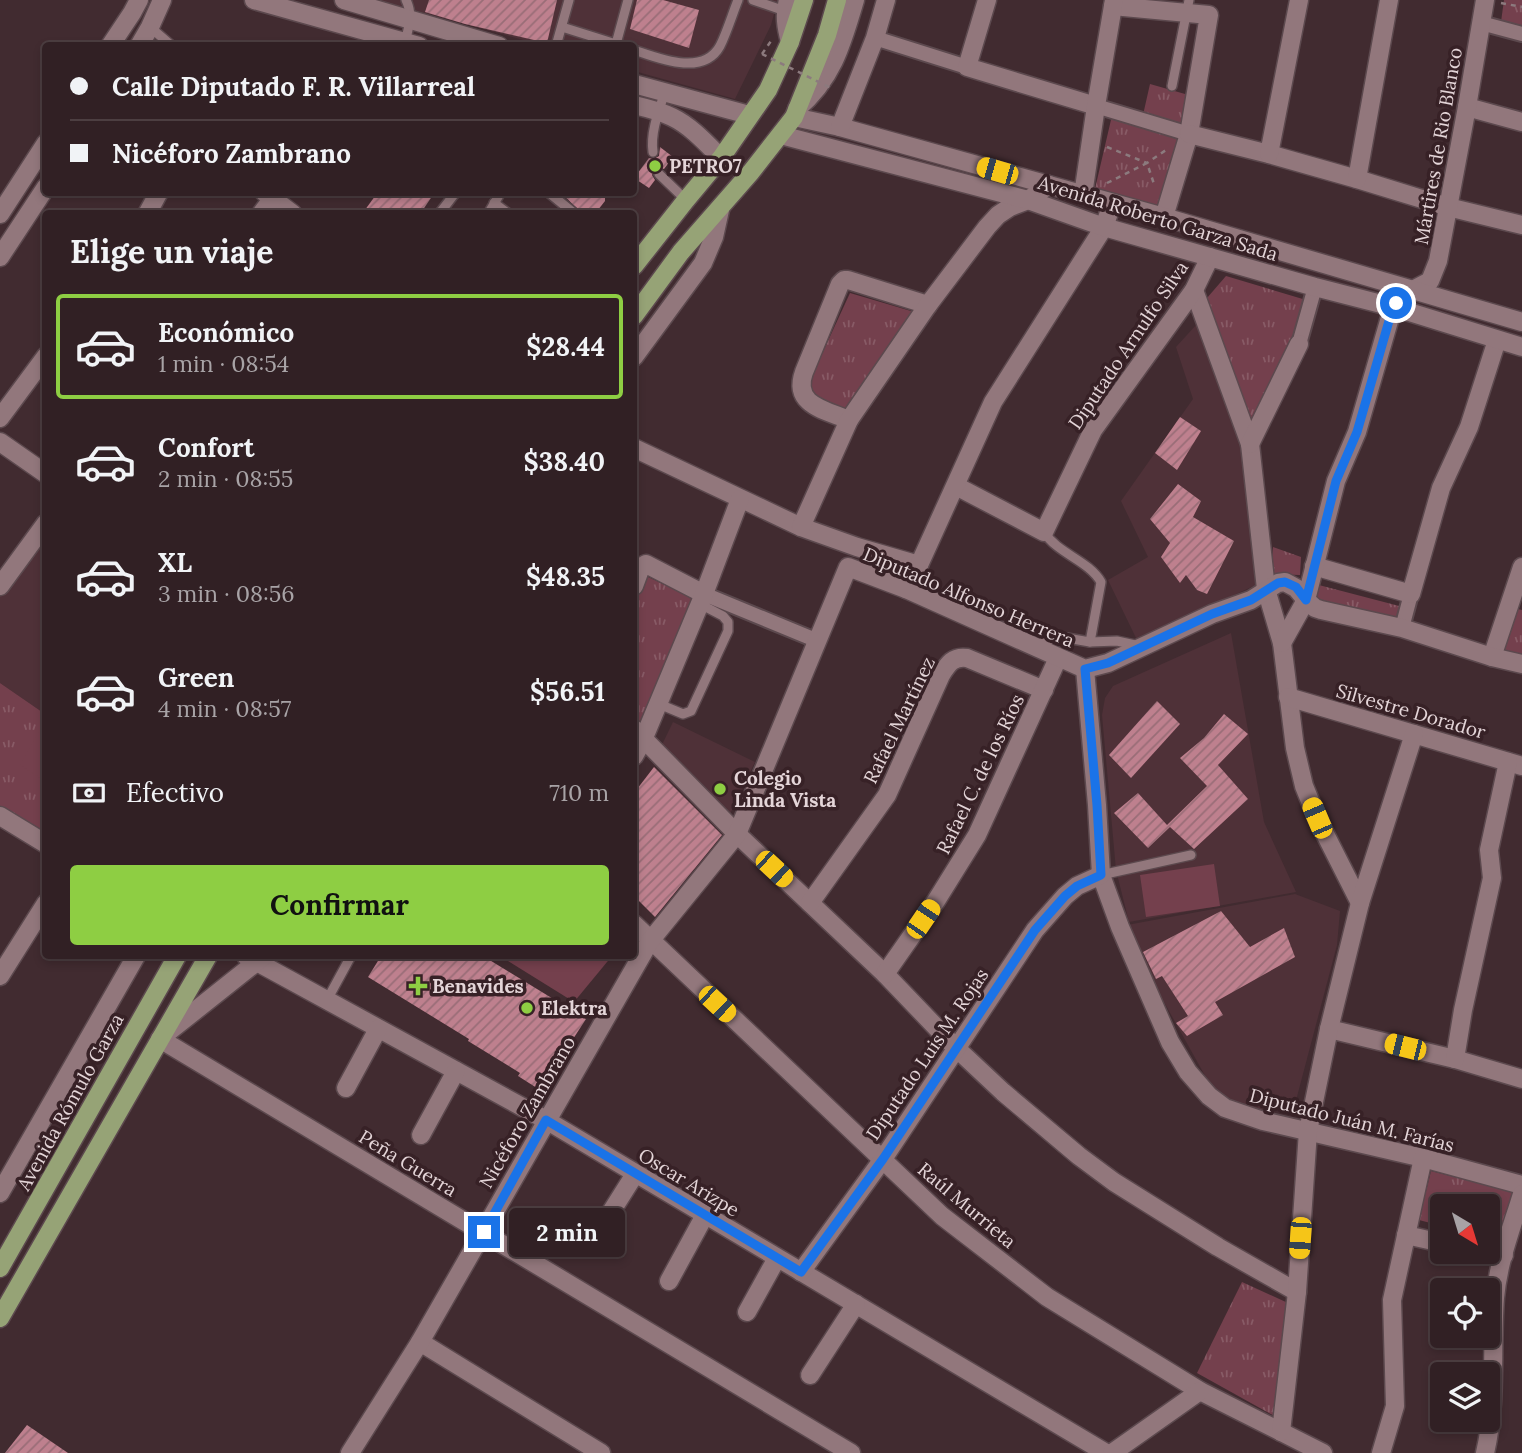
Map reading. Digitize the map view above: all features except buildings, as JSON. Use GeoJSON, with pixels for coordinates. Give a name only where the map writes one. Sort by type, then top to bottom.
{"type":"FeatureCollection","features":[{"type":"Feature","properties":{"kind":"main road"},"geometry":{"type":"LineString","coordinates":[[637,259],[722,158],[768,90],[790,42],[804,0]]}},
{"type":"Feature","properties":{"kind":"main road"},"geometry":{"type":"LineString","coordinates":[[637,312],[681,252],[720,210],[796,113],[827,34],[837,0]]}},
{"type":"Feature","properties":{"kind":"main road","name":"Avenida Rómulo Garza"},"geometry":{"type":"LineString","coordinates":[[0,1268],[175,959]]}},
{"type":"Feature","properties":{"kind":"main road"},"geometry":{"type":"LineString","coordinates":[[0,1318],[206,959]]}},
{"type":"Feature","properties":{"kind":"main road"},"geometry":{"type":"LineString","coordinates":[[0,1241],[21,1231]]}},
{"type":"Feature","properties":{"kind":"street"},"geometry":{"type":"LineString","coordinates":[[113,42],[139,0]]}},
{"type":"Feature","properties":{"kind":"street"},"geometry":{"type":"LineString","coordinates":[[141,42],[162,0]]}},
{"type":"Feature","properties":{"kind":"street"},"geometry":{"type":"LineString","coordinates":[[254,0],[402,42]]}},
{"type":"Feature","properties":{"kind":"street"},"geometry":{"type":"LineString","coordinates":[[344,0],[485,42]]}},
{"type":"Feature","properties":{"kind":"street"},"geometry":{"type":"LineString","coordinates":[[796,113],[815,93],[830,70],[844,40],[855,0]]}},
{"type":"Feature","properties":{"kind":"street"},"geometry":{"type":"LineString","coordinates":[[840,127],[875,38],[886,0]]}},
{"type":"Feature","properties":{"kind":"street"},"geometry":{"type":"LineString","coordinates":[[967,67],[987,0]]}},
{"type":"Feature","properties":{"kind":"street"},"geometry":{"type":"LineString","coordinates":[[1269,154],[1299,0]]}},
{"type":"Feature","properties":{"kind":"street"},"geometry":{"type":"LineString","coordinates":[[1357,178],[1389,0]]}},
{"type":"Feature","properties":{"kind":"street","name":"Mártires de Rio Blanco"},"geometry":{"type":"LineString","coordinates":[[1393,307],[1433,277],[1481,23],[1493,1]]}},
{"type":"Feature","properties":{"kind":"street"},"geometry":{"type":"LineString","coordinates":[[1083,195],[1114,3],[1210,8],[1189,134],[1164,217]]}},
{"type":"Feature","properties":{"kind":"street"},"geometry":{"type":"LineString","coordinates":[[787,5],[785,22],[790,42]]}},
{"type":"Feature","properties":{"kind":"street"},"geometry":{"type":"LineString","coordinates":[[1481,23],[1522,34]]}},
{"type":"Feature","properties":{"kind":"street"},"geometry":{"type":"LineString","coordinates":[[875,38],[1189,134],[1357,178],[1448,207],[1522,225]]}},
{"type":"Feature","properties":{"kind":"street"},"geometry":{"type":"LineString","coordinates":[[637,85],[749,115]]}},
{"type":"Feature","properties":{"kind":"street"},"geometry":{"type":"LineString","coordinates":[[637,106],[676,118],[722,158]]}},
{"type":"Feature","properties":{"kind":"street"},"geometry":{"type":"LineString","coordinates":[[1467,107],[1522,122]]}},
{"type":"Feature","properties":{"kind":"street","name":"Avenida Roberto Garza Sada"},"geometry":{"type":"LineString","coordinates":[[796,113],[1415,289],[1522,322]]}},
{"type":"Feature","properties":{"kind":"street","name":"Avenida Roberto Garza Sada"},"geometry":{"type":"LineString","coordinates":[[780,135],[1028,201],[1104,227],[1393,307],[1522,347]]}},
{"type":"Feature","properties":{"kind":"street"},"geometry":{"type":"LineString","coordinates":[[0,214],[42,149]]}},
{"type":"Feature","properties":{"kind":"street"},"geometry":{"type":"LineString","coordinates":[[801,527],[849,420],[928,305],[998,215],[1010,207],[1028,201],[1049,186]]}},
{"type":"Feature","properties":{"kind":"street"},"geometry":{"type":"LineString","coordinates":[[0,257],[42,193]]}},
{"type":"Feature","properties":{"kind":"street"},"geometry":{"type":"LineString","coordinates":[[266,201],[285,210]]}},
{"type":"Feature","properties":{"kind":"street"},"geometry":{"type":"LineString","coordinates":[[906,589],[993,402],[1104,227],[1112,204]]}},
{"type":"Feature","properties":{"kind":"street"},"geometry":{"type":"LineString","coordinates":[[637,353],[703,262],[714,237],[720,210]]}},
{"type":"Feature","properties":{"kind":"street","name":"Diputado Arnulfo Silva"},"geometry":{"type":"LineString","coordinates":[[1044,532],[1093,430],[1194,290],[1210,257]]}},
{"type":"Feature","properties":{"kind":"street"},"geometry":{"type":"LineString","coordinates":[[849,420],[809,402],[803,397],[800,387],[841,282],[848,280],[928,305]]}},
{"type":"Feature","properties":{"kind":"street"},"geometry":{"type":"LineString","coordinates":[[1251,444],[1299,344],[1315,287]]}},
{"type":"Feature","properties":{"kind":"street"},"geometry":{"type":"LineString","coordinates":[[1194,290],[1251,444],[1266,589],[1282,643],[1295,748],[1304,786],[1360,903]]}},
{"type":"Feature","properties":{"kind":"street"},"geometry":{"type":"LineString","coordinates":[[1282,643],[1306,600],[1336,481],[1357,432],[1393,307]]}},
{"type":"Feature","properties":{"kind":"street"},"geometry":{"type":"LineString","coordinates":[[1475,334],[1482,311]]}},
{"type":"Feature","properties":{"kind":"street"},"geometry":{"type":"LineString","coordinates":[[1402,628],[1441,488],[1469,427],[1497,340]]}},
{"type":"Feature","properties":{"kind":"street"},"geometry":{"type":"LineString","coordinates":[[0,418],[42,361]]}},
{"type":"Feature","properties":{"kind":"street"},"geometry":{"type":"LineString","coordinates":[[0,442],[42,471]]}},
{"type":"Feature","properties":{"kind":"street","name":"Diputado Alfonso Herrera"},"geometry":{"type":"LineString","coordinates":[[637,449],[801,527],[919,565]]}},
{"type":"Feature","properties":{"kind":"street"},"geometry":{"type":"LineString","coordinates":[[956,486],[1044,532]]}},
{"type":"Feature","properties":{"kind":"street"},"geometry":{"type":"LineString","coordinates":[[740,499],[659,704],[638,734],[737,834],[886,974],[956,1048],[1003,1092],[1079,1156],[1114,1181],[1218,1247],[1297,1292]]}},
{"type":"Feature","properties":{"kind":"street"},"geometry":{"type":"LineString","coordinates":[[0,586],[42,528]]}},
{"type":"Feature","properties":{"kind":"street"},"geometry":{"type":"LineString","coordinates":[[637,578],[641,567],[646,564],[702,599],[818,641]]}},
{"type":"Feature","properties":{"kind":"street"},"geometry":{"type":"LineString","coordinates":[[1314,566],[1411,594]]}},
{"type":"Feature","properties":{"kind":"street","name":"Diputado Alfonso Herrera"},"geometry":{"type":"LineString","coordinates":[[848,567],[906,589],[1085,669],[1108,663],[1212,614],[1251,600],[1266,589]]}},
{"type":"Feature","properties":{"kind":"street","name":"Nicéforo Zambrano"},"geometry":{"type":"LineString","coordinates":[[357,1451],[650,941],[737,834],[848,567]]}},
{"type":"Feature","properties":{"kind":"street"},"geometry":{"type":"LineString","coordinates":[[1492,657],[1518,592],[1522,567]]}},
{"type":"Feature","properties":{"kind":"street"},"geometry":{"type":"LineString","coordinates":[[1266,589],[1285,582],[1296,587],[1315,608],[1402,628],[1522,664]]}},
{"type":"Feature","properties":{"kind":"street","name":"Rafael Martínez"},"geometry":{"type":"LineString","coordinates":[[810,903],[887,795],[946,666],[954,659],[967,658],[1044,690]]}},
{"type":"Feature","properties":{"kind":"street","name":"Rafael C. de los Ríos"},"geometry":{"type":"LineString","coordinates":[[886,974],[977,835],[1058,658]]}},
{"type":"Feature","properties":{"kind":"street","name":"Diputado Juán M. Farías"},"geometry":{"type":"LineString","coordinates":[[1085,669],[1101,875],[1120,927],[1170,1042],[1188,1072],[1209,1096],[1225,1108],[1263,1121],[1423,1158],[1522,1185]]}},
{"type":"Feature","properties":{"kind":"street","name":"Silvestre Dorador"},"geometry":{"type":"LineString","coordinates":[[1288,697],[1515,764]]}},
{"type":"Feature","properties":{"kind":"street"},"geometry":{"type":"LineString","coordinates":[[1281,1432],[1297,1292],[1308,1132],[1329,1029],[1360,903],[1414,734]]}},
{"type":"Feature","properties":{"kind":"street"},"geometry":{"type":"LineString","coordinates":[[1455,1059],[1462,1010],[1492,878],[1489,850],[1515,764]]}},
{"type":"Feature","properties":{"kind":"street"},"geometry":{"type":"LineString","coordinates":[[0,816],[42,842]]}},
{"type":"Feature","properties":{"kind":"street","name":"Diputado Luis M. Rojas"},"geometry":{"type":"LineString","coordinates":[[801,1272],[883,1159],[1035,930],[1077,886],[1101,875]]}},
{"type":"Feature","properties":{"kind":"street"},"geometry":{"type":"LineString","coordinates":[[0,976],[42,909]]}},
{"type":"Feature","properties":{"kind":"street","name":"Raúl Murrieta"},"geometry":{"type":"LineString","coordinates":[[637,927],[942,1216],[1048,1297],[1200,1391],[1323,1453]]}},
{"type":"Feature","properties":{"kind":"street"},"geometry":{"type":"LineString","coordinates":[[0,1193],[134,959]]}},
{"type":"Feature","properties":{"kind":"street"},"geometry":{"type":"LineString","coordinates":[[159,1039],[253,959]]}},
{"type":"Feature","properties":{"kind":"street","name":"Oscar Arizpe"},"geometry":{"type":"LineString","coordinates":[[258,959],[327,1000],[546,1120],[1107,1453]]}},
{"type":"Feature","properties":{"kind":"street"},"geometry":{"type":"LineString","coordinates":[[346,1088],[379,1029]]}},
{"type":"Feature","properties":{"kind":"street"},"geometry":{"type":"LineString","coordinates":[[1329,1029],[1455,1059],[1522,1079]]}},
{"type":"Feature","properties":{"kind":"street","name":"Peña Guerra"},"geometry":{"type":"LineString","coordinates":[[159,1039],[850,1453]]}},
{"type":"Feature","properties":{"kind":"street"},"geometry":{"type":"LineString","coordinates":[[421,1135],[456,1071]]}},
{"type":"Feature","properties":{"kind":"street"},"geometry":{"type":"LineString","coordinates":[[1381,1453],[1395,1406],[1392,1300],[1423,1158]]}},
{"type":"Feature","properties":{"kind":"street"},"geometry":{"type":"LineString","coordinates":[[594,1239],[635,1174]]}},
{"type":"Feature","properties":{"kind":"street"},"geometry":{"type":"LineString","coordinates":[[1485,1453],[1494,1386],[1495,1294],[1522,1194]]}},
{"type":"Feature","properties":{"kind":"street"},"geometry":{"type":"LineString","coordinates":[[669,1281],[705,1215]]}},
{"type":"Feature","properties":{"kind":"street"},"geometry":{"type":"LineString","coordinates":[[1406,1235],[1430,1240]]}},
{"type":"Feature","properties":{"kind":"street"},"geometry":{"type":"LineString","coordinates":[[1500,1254],[1504,1255]]}},
{"type":"Feature","properties":{"kind":"street"},"geometry":{"type":"LineString","coordinates":[[747,1312],[777,1258]]}},
{"type":"Feature","properties":{"kind":"street"},"geometry":{"type":"LineString","coordinates":[[810,1375],[856,1304]]}},
{"type":"Feature","properties":{"kind":"street"},"geometry":{"type":"LineString","coordinates":[[420,1342],[601,1453]]}},
{"type":"Feature","properties":{"kind":"street"},"geometry":{"type":"LineString","coordinates":[[1112,1453],[1200,1391]]}},
{"type":"Feature","properties":{"kind":"lane"},"geometry":{"type":"LineString","coordinates":[[406,0],[410,9],[409,42]]}},
{"type":"Feature","properties":{"kind":"lane"},"geometry":{"type":"LineString","coordinates":[[557,42],[569,0]]}},
{"type":"Feature","properties":{"kind":"lane"},"geometry":{"type":"LineString","coordinates":[[619,42],[628,0]]}},
{"type":"Feature","properties":{"kind":"lane"},"geometry":{"type":"LineString","coordinates":[[637,51],[679,62],[701,62],[714,54],[719,47],[738,0]]}},
{"type":"Feature","properties":{"kind":"lane"},"geometry":{"type":"LineString","coordinates":[[758,1],[787,5]]}},
{"type":"Feature","properties":{"kind":"lane"},"geometry":{"type":"LineString","coordinates":[[1172,86],[1188,6]]}},
{"type":"Feature","properties":{"kind":"lane"},"geometry":{"type":"LineString","coordinates":[[150,27],[167,42]]}},
{"type":"Feature","properties":{"kind":"lane"},"geometry":{"type":"LineString","coordinates":[[562,27],[609,42]]}},
{"type":"Feature","properties":{"kind":"lane"},"geometry":{"type":"LineString","coordinates":[[653,152],[658,111],[665,92]]}},
{"type":"Feature","properties":{"kind":"lane"},"geometry":{"type":"LineString","coordinates":[[659,174],[686,200]]}},
{"type":"Feature","properties":{"kind":"lane"},"geometry":{"type":"LineString","coordinates":[[442,210],[453,196]]}},
{"type":"Feature","properties":{"kind":"lane"},"geometry":{"type":"LineString","coordinates":[[490,210],[498,196]]}},
{"type":"Feature","properties":{"kind":"lane"},"geometry":{"type":"LineString","coordinates":[[553,196],[570,210]]}},
{"type":"Feature","properties":{"kind":"lane"},"geometry":{"type":"LineString","coordinates":[[494,203],[504,210]]}},
{"type":"Feature","properties":{"kind":"lane"},"geometry":{"type":"LineString","coordinates":[[1044,532],[1056,546],[1096,574],[1101,582],[1090,642]]}},
{"type":"Feature","properties":{"kind":"lane"},"geometry":{"type":"LineString","coordinates":[[659,704],[683,714],[691,711],[729,631],[728,622],[723,616],[702,599]]}},
{"type":"Feature","properties":{"kind":"lane"},"geometry":{"type":"LineString","coordinates":[[1035,647],[1053,637],[1090,642],[1117,641],[1142,646]]}},
{"type":"Feature","properties":{"kind":"lane"},"geometry":{"type":"LineString","coordinates":[[1101,875],[1191,855]]}},
{"type":"Feature","properties":{"kind":"lane"},"geometry":{"type":"LineString","coordinates":[[327,1000],[349,959]]}},
{"type":"Feature","properties":{"kind":"path"},"geometry":{"type":"LineString","coordinates":[[1493,1],[1522,7]]}},
{"type":"Feature","properties":{"kind":"path"},"geometry":{"type":"LineString","coordinates":[[762,54],[833,89]]}},
{"type":"Feature","properties":{"kind":"path"},"geometry":{"type":"LineString","coordinates":[[1083,195],[1147,163],[1189,134]]}},
{"type":"Feature","properties":{"kind":"path"},"geometry":{"type":"LineString","coordinates":[[1091,140],[1147,163]]}},
{"type":"Feature","properties":{"kind":"path"},"geometry":{"type":"LineString","coordinates":[[1147,163],[1164,217]]}},
{"type":"Feature","properties":{"kind":"shaded area"},"geometry":{"type":"Polygon","coordinates":[[[377,0],[778,0],[771,25],[735,99],[637,72],[637,42],[531,42],[377,0]]]}},
{"type":"Feature","properties":{"kind":"shaded area"},"geometry":{"type":"Polygon","coordinates":[[[1197,324],[1247,462],[1258,584],[1137,640],[1108,580],[1148,557],[1121,501],[1193,399],[1176,347],[1197,324]]]}},
{"type":"Feature","properties":{"kind":"shaded area"},"geometry":{"type":"Polygon","coordinates":[[[42,535],[42,712],[0,683],[0,595],[42,535]]]}},
{"type":"Feature","properties":{"kind":"shaded area"},"geometry":{"type":"Polygon","coordinates":[[[1231,633],[1264,822],[1296,892],[1129,922],[1116,870],[1102,715],[1105,698],[1113,686],[1231,633]]]}},
{"type":"Feature","properties":{"kind":"shaded area","name":"Colegio Linda Vista"},"geometry":{"type":"Polygon","coordinates":[[[673,722],[755,762],[729,816],[658,753],[673,722]]]}},
{"type":"Feature","properties":{"kind":"shaded area"},"geometry":{"type":"Polygon","coordinates":[[[1295,894],[1340,911],[1337,945],[1294,1108],[1245,1110],[1217,1093],[1208,1081],[1150,977],[1127,925],[1295,894]]]}},
{"type":"Feature","properties":{"kind":"green space"},"geometry":{"type":"Polygon","coordinates":[[[1504,0],[1522,0],[1522,28],[1501,22],[1504,0]]]}},
{"type":"Feature","properties":{"kind":"green space"},"geometry":{"type":"Polygon","coordinates":[[[1150,84],[1192,96],[1163,210],[1094,193],[1114,107],[1143,115],[1150,84]]]}},
{"type":"Feature","properties":{"kind":"green space"},"geometry":{"type":"Polygon","coordinates":[[[1226,276],[1306,300],[1294,344],[1252,427],[1207,298],[1226,276]]]}},
{"type":"Feature","properties":{"kind":"green space"},"geometry":{"type":"Polygon","coordinates":[[[850,293],[921,314],[848,411],[804,393],[850,293]]]}},
{"type":"Feature","properties":{"kind":"green space"},"geometry":{"type":"Polygon","coordinates":[[[1273,547],[1301,557],[1300,575],[1271,574],[1273,547]]]}},
{"type":"Feature","properties":{"kind":"green space"},"geometry":{"type":"Polygon","coordinates":[[[646,576],[697,600],[644,730],[637,724],[637,598],[646,576]]]}},
{"type":"Feature","properties":{"kind":"green space"},"geometry":{"type":"Polygon","coordinates":[[[1315,584],[1403,607],[1399,623],[1312,599],[1315,584]]]}},
{"type":"Feature","properties":{"kind":"green space"},"geometry":{"type":"Polygon","coordinates":[[[1514,608],[1522,610],[1522,661],[1500,655],[1514,608]]]}},
{"type":"Feature","properties":{"kind":"green space"},"geometry":{"type":"Polygon","coordinates":[[[0,683],[42,712],[42,835],[0,810],[0,683]]]}},
{"type":"Feature","properties":{"kind":"green space"},"geometry":{"type":"Polygon","coordinates":[[[42,726],[42,779],[20,765],[42,726]]]}},
{"type":"Feature","properties":{"kind":"green space"},"geometry":{"type":"Polygon","coordinates":[[[1214,864],[1220,906],[1146,917],[1140,875],[1214,864]]]}},
{"type":"Feature","properties":{"kind":"green space"},"geometry":{"type":"Polygon","coordinates":[[[505,959],[610,959],[574,1002],[505,959]]]}},
{"type":"Feature","properties":{"kind":"green space"},"geometry":{"type":"Polygon","coordinates":[[[1431,1171],[1518,1193],[1506,1242],[1500,1240],[1500,1194],[1430,1194],[1430,1223],[1419,1220],[1431,1171]]]}},
{"type":"Feature","properties":{"kind":"green space"},"geometry":{"type":"Polygon","coordinates":[[[1242,1282],[1288,1303],[1278,1418],[1197,1373],[1242,1282]]]}},
{"type":"Feature","properties":{"kind":"place","name":"PETRO7"},"geometry":{"type":"Point","coordinates":[655,166]}},
{"type":"Feature","properties":{"kind":"place","name":"Colegio Linda Vista"},"geometry":{"type":"Point","coordinates":[720,789]}},
{"type":"Feature","properties":{"kind":"place","name":"Benavides"},"geometry":{"type":"Point","coordinates":[418,986]}},
{"type":"Feature","properties":{"kind":"place","name":"Elektra"},"geometry":{"type":"Point","coordinates":[527,1008]}},
{"type":"Feature","properties":{"kind":"route"},"geometry":{"type":"LineString","coordinates":[[484,1232],[546,1120],[801,1272],[883,1159],[1035,930],[1077,886],[1101,875],[1085,669],[1108,663],[1212,614],[1251,600],[1278,583],[1285,582],[1296,587],[1306,600],[1336,481],[1357,432],[1396,303]]}}]}
